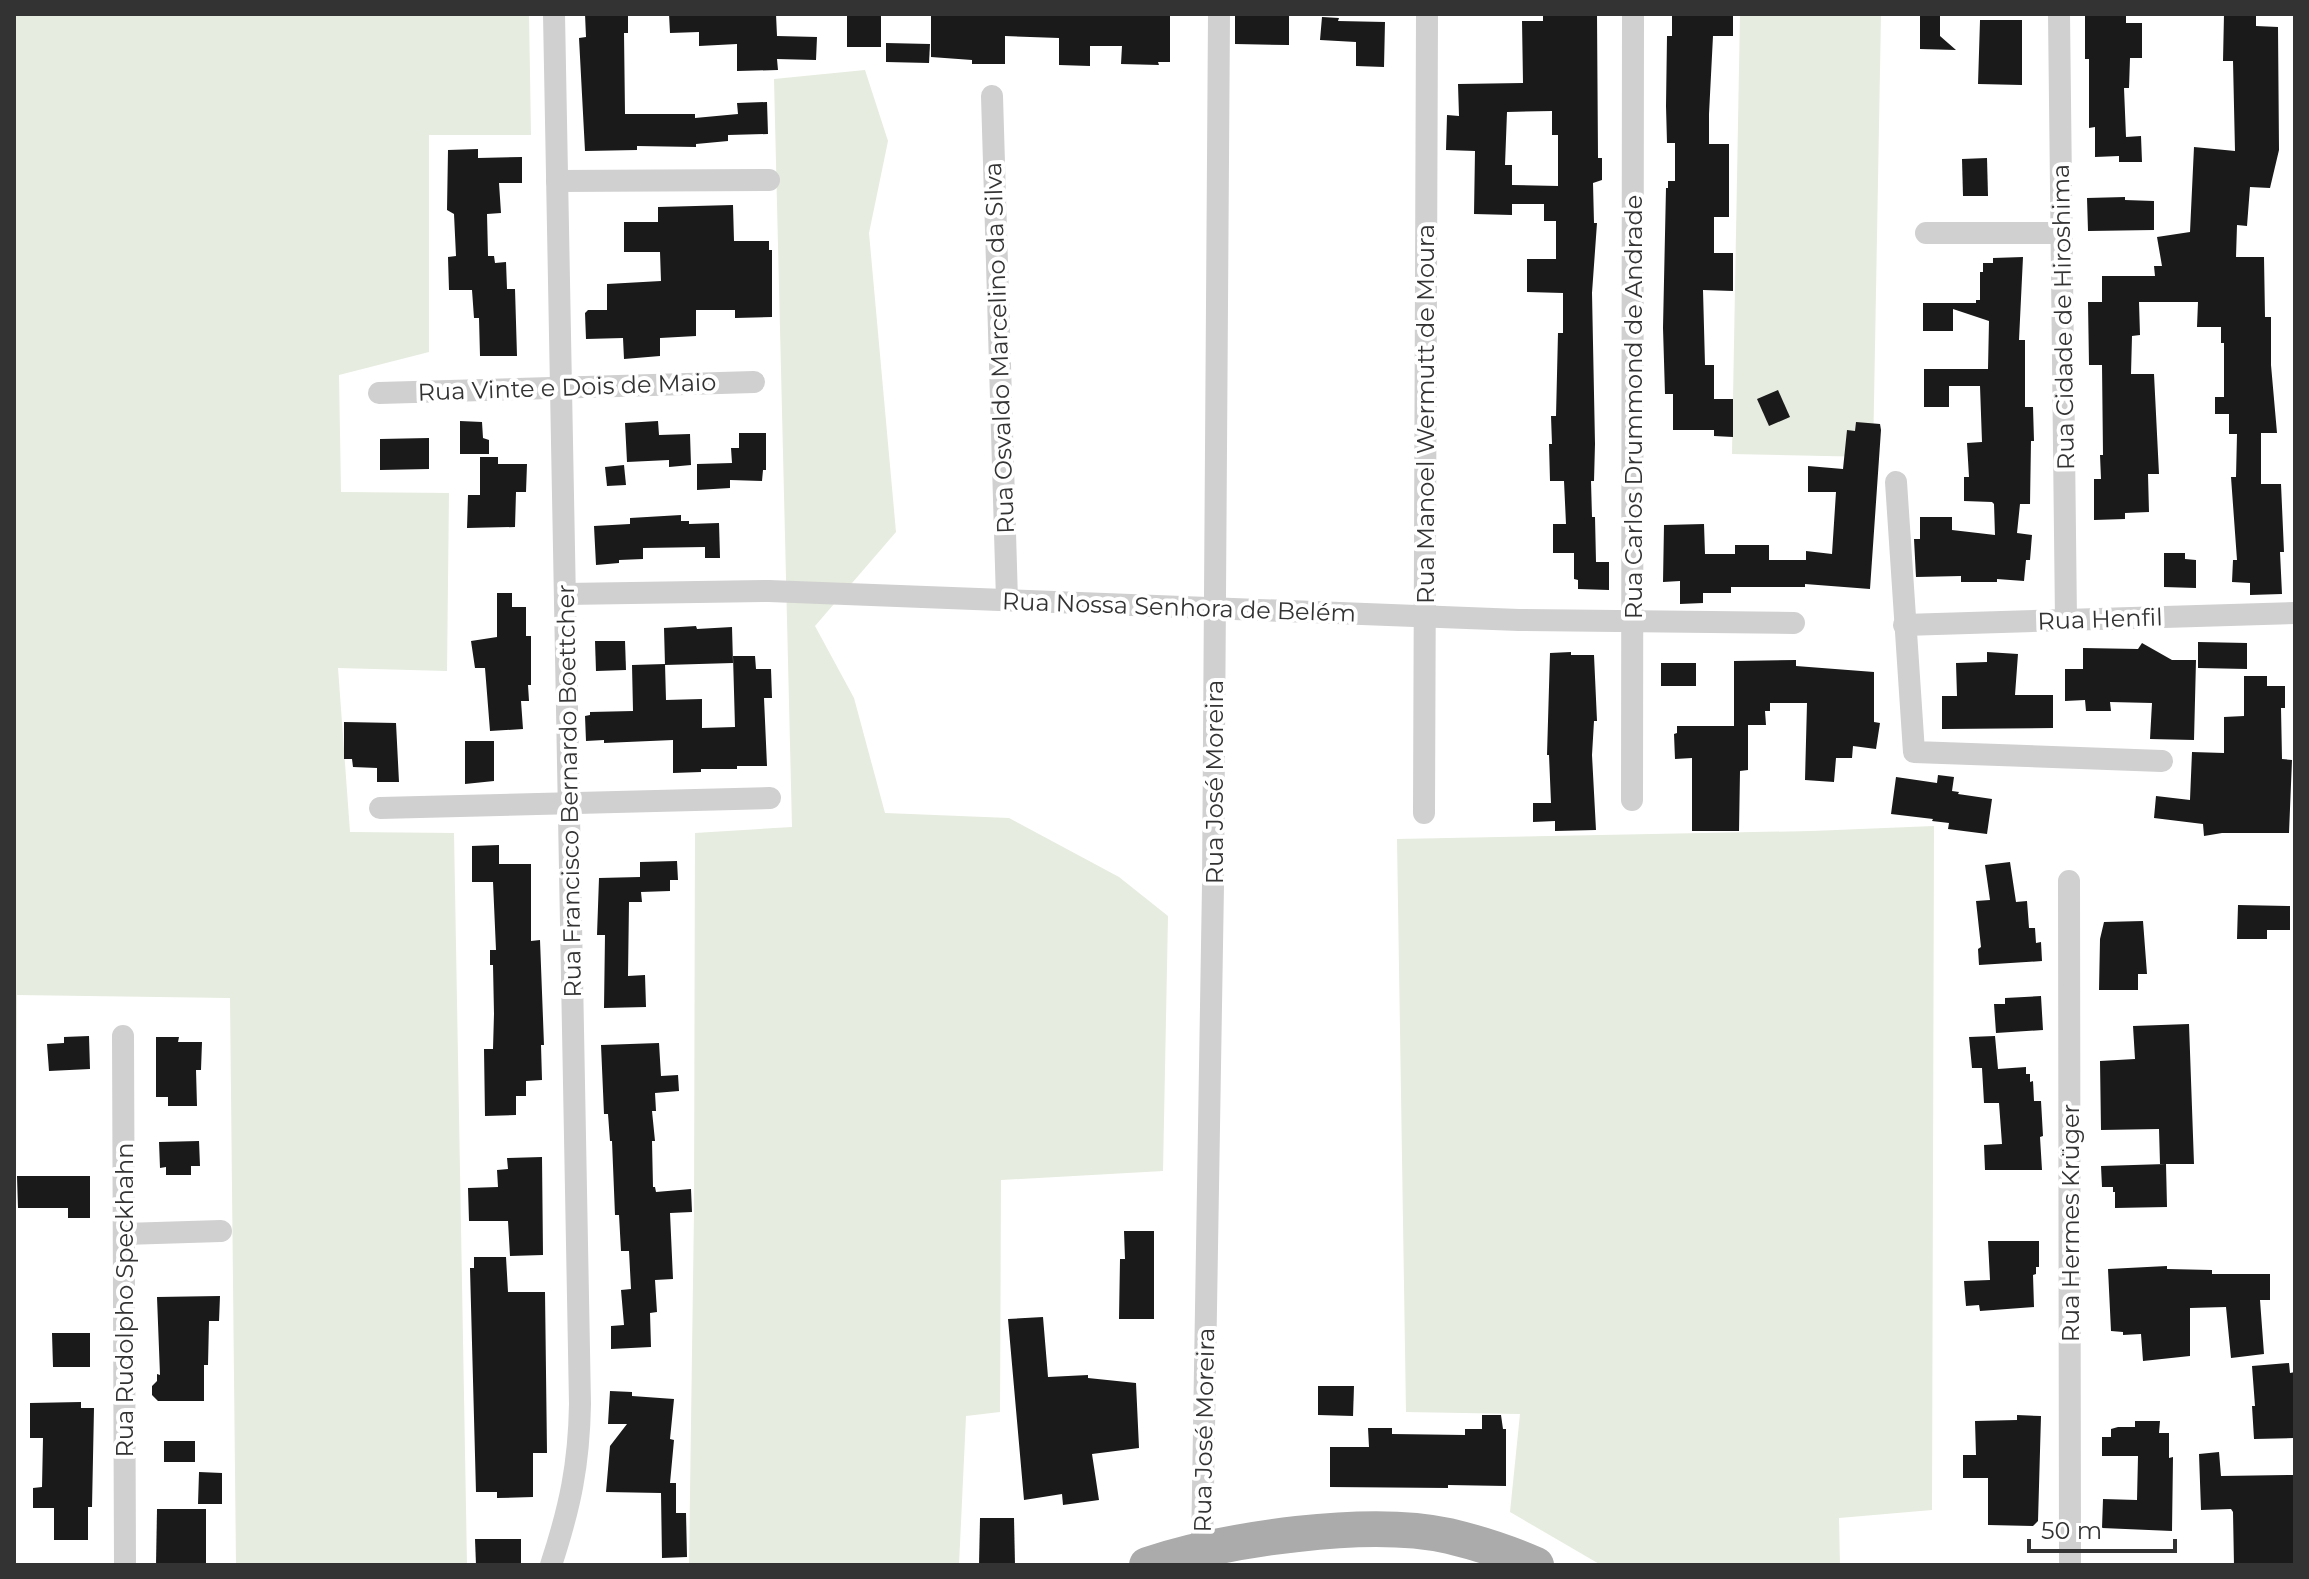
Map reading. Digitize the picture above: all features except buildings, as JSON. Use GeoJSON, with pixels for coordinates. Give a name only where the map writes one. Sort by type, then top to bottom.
{"type":"FeatureCollection","features":[{"type":"Feature","properties":{"kind":"main road"},"geometry":{"type":"LineString","coordinates":[[1147,1565],[1202,1550],[1312,1533],[1412,1531],[1448,1536],[1536,1565]]}},
{"type":"Feature","properties":{"kind":"street","name":"Rua Francisco Bernardo Boettcher"},"geometry":{"type":"LineString","coordinates":[[551,1565],[577,1468],[580,1404],[554,14]]}},
{"type":"Feature","properties":{"kind":"street","name":"Rua José Moreira"},"geometry":{"type":"LineString","coordinates":[[1202,1550],[1213,901],[1219,14]]}},
{"type":"Feature","properties":{"kind":"street","name":"Rua Manoel Wermutt de Moura"},"geometry":{"type":"LineString","coordinates":[[1424,813],[1427,14]]}},
{"type":"Feature","properties":{"kind":"street","name":"Rua Carlos Drummond de Andrade"},"geometry":{"type":"LineString","coordinates":[[1632,800],[1633,14]]}},
{"type":"Feature","properties":{"kind":"street","name":"Rua Cidade de Hiroshima"},"geometry":{"type":"LineString","coordinates":[[2059,14],[2066,620]]}},
{"type":"Feature","properties":{"kind":"street","name":"Rua Osvaldo Marcelino da Silva"},"geometry":{"type":"LineString","coordinates":[[992,96],[1007,600]]}},
{"type":"Feature","properties":{"kind":"street"},"geometry":{"type":"LineString","coordinates":[[557,181],[769,180]]}},
{"type":"Feature","properties":{"kind":"street"},"geometry":{"type":"LineString","coordinates":[[1926,233],[2062,233]]}},
{"type":"Feature","properties":{"kind":"street","name":"Rua Vinte e Dois de Maio"},"geometry":{"type":"LineString","coordinates":[[379,393],[754,382]]}},
{"type":"Feature","properties":{"kind":"street"},"geometry":{"type":"LineString","coordinates":[[1896,482],[1914,752],[2162,761]]}},
{"type":"Feature","properties":{"kind":"street","name":"Rua Nossa Senhora de Belém"},"geometry":{"type":"LineString","coordinates":[[565,594],[769,591],[1425,616],[1794,623]]}},
{"type":"Feature","properties":{"kind":"street","name":"Rua Henfil"},"geometry":{"type":"LineString","coordinates":[[1904,625],[2295,613]]}},
{"type":"Feature","properties":{"kind":"street"},"geometry":{"type":"LineString","coordinates":[[380,808],[770,798]]}},
{"type":"Feature","properties":{"kind":"street","name":"Rua Hermes Krüger"},"geometry":{"type":"LineString","coordinates":[[2069,881],[2070,1565]]}},
{"type":"Feature","properties":{"kind":"street","name":"Rua Rudolpho Speckhahn"},"geometry":{"type":"LineString","coordinates":[[123,1036],[125,1565]]}},
{"type":"Feature","properties":{"kind":"street"},"geometry":{"type":"LineString","coordinates":[[124,1234],[221,1231]]}},
{"type":"Feature","properties":{"kind":"shaded area"},"geometry":{"type":"Polygon","coordinates":[[[14,14],[529,14],[531,135],[429,135],[429,352],[339,375],[341,492],[449,493],[447,671],[338,668],[350,832],[454,833],[467,1565],[236,1565],[230,998],[17,995],[14,1565],[14,14]]]}},
{"type":"Feature","properties":{"kind":"shaded area"},"geometry":{"type":"Polygon","coordinates":[[[1740,14],[1881,14],[1873,457],[1732,454],[1740,14]]]}},
{"type":"Feature","properties":{"kind":"shaded area"},"geometry":{"type":"Polygon","coordinates":[[[865,70],[888,141],[869,233],[896,532],[815,626],[854,698],[885,813],[1009,818],[1119,877],[1168,916],[1163,1171],[1001,1180],[1000,1412],[966,1416],[959,1565],[689,1565],[695,833],[792,827],[774,79],[865,70]]]}},
{"type":"Feature","properties":{"kind":"shaded area"},"geometry":{"type":"Polygon","coordinates":[[[1934,826],[1932,1510],[1839,1518],[1840,1565],[1601,1565],[1510,1512],[1520,1414],[1406,1412],[1397,839],[1934,826]]]}}]}
